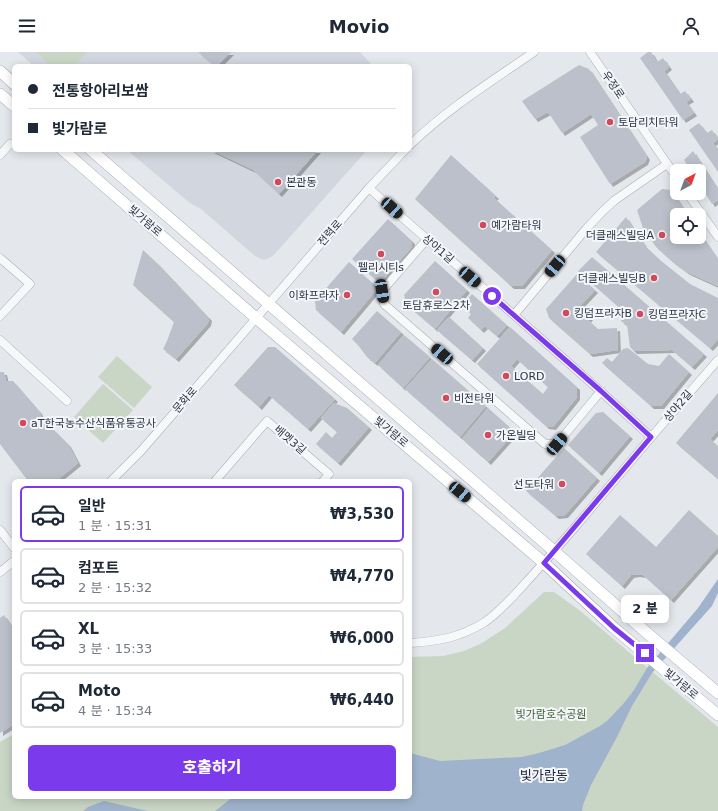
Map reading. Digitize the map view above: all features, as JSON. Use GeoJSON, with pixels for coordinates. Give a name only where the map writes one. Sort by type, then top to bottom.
{"type":"FeatureCollection","features":[{"type":"Feature","properties":{"kind":"main road"},"geometry":{"type":"LineString","coordinates":[[0,71],[12,82]]}},
{"type":"Feature","properties":{"kind":"main road"},"geometry":{"type":"LineString","coordinates":[[0,94],[12,104]]}},
{"type":"Feature","properties":{"kind":"main road","name":"빛가람로"},"geometry":{"type":"LineString","coordinates":[[65,152],[256,318],[544,563],[614,628],[635,644],[718,715]]}},
{"type":"Feature","properties":{"kind":"main road","name":"빛가람로"},"geometry":{"type":"LineString","coordinates":[[93,152],[718,693]]}},
{"type":"Feature","properties":{"kind":"street"},"geometry":{"type":"LineString","coordinates":[[412,143],[443,116],[467,98],[534,52]]}},
{"type":"Feature","properties":{"kind":"street","name":"우정로"},"geometry":{"type":"LineString","coordinates":[[590,52],[670,168]]}},
{"type":"Feature","properties":{"kind":"street"},"geometry":{"type":"LineString","coordinates":[[0,155],[10,144]]}},
{"type":"Feature","properties":{"kind":"street","name":"전력로"},"geometry":{"type":"LineString","coordinates":[[256,318],[369,188],[403,152]]}},
{"type":"Feature","properties":{"kind":"street"},"geometry":{"type":"LineString","coordinates":[[514,315],[586,229],[603,211],[615,200],[667,164]]}},
{"type":"Feature","properties":{"kind":"street","name":"상야1길"},"geometry":{"type":"LineString","coordinates":[[369,188],[601,391],[651,437]]}},
{"type":"Feature","properties":{"kind":"street"},"geometry":{"type":"LineString","coordinates":[[692,200],[718,237]]}},
{"type":"Feature","properties":{"kind":"street"},"geometry":{"type":"LineString","coordinates":[[427,239],[382,291],[384,304],[545,444],[557,444],[601,391]]}},
{"type":"Feature","properties":{"kind":"street"},"geometry":{"type":"LineString","coordinates":[[0,258],[30,284],[0,316]]}},
{"type":"Feature","properties":{"kind":"street","name":"문화로"},"geometry":{"type":"LineString","coordinates":[[113,479],[146,445],[256,318]]}},
{"type":"Feature","properties":{"kind":"street"},"geometry":{"type":"LineString","coordinates":[[0,340],[67,401]]}},
{"type":"Feature","properties":{"kind":"street","name":"상야2길"},"geometry":{"type":"LineString","coordinates":[[544,563],[718,360]]}},
{"type":"Feature","properties":{"kind":"street","name":"배멧3길"},"geometry":{"type":"LineString","coordinates":[[217,479],[268,421],[329,474],[325,479]]}},
{"type":"Feature","properties":{"kind":"street"},"geometry":{"type":"LineString","coordinates":[[0,530],[12,545]]}},
{"type":"Feature","properties":{"kind":"street"},"geometry":{"type":"LineString","coordinates":[[0,572],[12,563]]}},
{"type":"Feature","properties":{"kind":"street"},"geometry":{"type":"LineString","coordinates":[[412,643],[433,642],[451,638],[477,627],[494,615],[544,563]]}},
{"type":"Feature","properties":{"kind":"shaded area"},"geometry":{"type":"Polygon","coordinates":[[[18,52],[360,52],[371,64],[32,64],[18,52]]]}},
{"type":"Feature","properties":{"kind":"shaded area"},"geometry":{"type":"Polygon","coordinates":[[[129,152],[365,152],[273,256],[264,260],[255,256],[201,209],[190,203],[129,152]]]}},
{"type":"Feature","properties":{"kind":"green space"},"geometry":{"type":"Polygon","coordinates":[[[36,52],[87,52],[76,64],[49,64],[36,52]]]}},
{"type":"Feature","properties":{"kind":"green space"},"geometry":{"type":"Polygon","coordinates":[[[117,356],[152,387],[134,408],[98,377],[117,356]]]}},
{"type":"Feature","properties":{"kind":"green space"},"geometry":{"type":"Polygon","coordinates":[[[103,384],[133,410],[103,443],[74,417],[103,384]]]}},
{"type":"Feature","properties":{"kind":"green space","name":"빛가람호수공원"},"geometry":{"type":"Polygon","coordinates":[[[544,592],[554,592],[579,610],[718,727],[718,811],[0,811],[0,742],[12,735],[12,799],[412,799],[412,657],[443,656],[464,651],[482,643],[505,628],[544,592]]]}},
{"type":"Feature","properties":{"kind":"water"},"geometry":{"type":"Polygon","coordinates":[[[718,579],[718,593],[712,606],[652,673],[632,706],[591,785],[582,811],[215,811],[230,799],[412,799],[412,754],[440,761],[522,757],[565,745],[607,721],[634,690],[647,668],[698,608],[718,579]]]}},
{"type":"Feature","properties":{"kind":"water"},"geometry":{"type":"Polygon","coordinates":[[[104,801],[148,811],[83,811],[88,807],[104,801]]]}},
{"type":"Feature","properties":{"kind":"building"},"geometry":{"type":"Polygon","coordinates":[[[198,52],[231,52],[219,64],[213,64],[198,52]]]}},
{"type":"Feature","properties":{"kind":"building"},"geometry":{"type":"Polygon","coordinates":[[[648,52],[651,52],[657,62],[663,58],[669,67],[664,71],[680,94],[685,91],[691,99],[686,102],[694,113],[683,120],[640,58],[648,52]]]}},
{"type":"Feature","properties":{"kind":"building","name":"토담리치타워"},"geometry":{"type":"Polygon","coordinates":[[[579,65],[589,69],[647,157],[645,162],[610,184],[580,137],[598,125],[591,114],[562,133],[548,112],[535,119],[522,101],[579,65]]]}},
{"type":"Feature","properties":{"kind":"building"},"geometry":{"type":"Polygon","coordinates":[[[699,123],[707,133],[712,130],[718,139],[713,143],[718,150],[718,172],[689,130],[699,123]]]}},
{"type":"Feature","properties":{"kind":"building"},"geometry":{"type":"Polygon","coordinates":[[[693,151],[701,164],[687,164],[684,160],[693,151]]]}},
{"type":"Feature","properties":{"kind":"building","name":"본관동"},"geometry":{"type":"Polygon","coordinates":[[[215,152],[316,152],[279,194],[253,170],[215,152]]]}},
{"type":"Feature","properties":{"kind":"building","name":"예가람타워"},"geometry":{"type":"Polygon","coordinates":[[[451,155],[496,196],[494,198],[552,250],[522,286],[511,286],[415,199],[451,155]]]}},
{"type":"Feature","properties":{"kind":"building"},"geometry":{"type":"Polygon","coordinates":[[[706,171],[718,190],[718,200],[712,204],[706,195],[706,171]]]}},
{"type":"Feature","properties":{"kind":"building","name":"더클래스빌딩A"},"geometry":{"type":"Polygon","coordinates":[[[662,189],[670,190],[670,200],[678,200],[683,208],[670,208],[670,244],[706,244],[706,242],[718,260],[718,286],[687,272],[656,247],[643,228],[637,210],[662,189]]]}},
{"type":"Feature","properties":{"kind":"building","name":"더클래스빌딩B"},"geometry":{"type":"Polygon","coordinates":[[[626,217],[645,246],[660,260],[690,284],[718,298],[718,339],[710,348],[596,252],[626,217]]]}},
{"type":"Feature","properties":{"kind":"building","name":"펠리시티s"},"geometry":{"type":"Polygon","coordinates":[[[388,219],[412,241],[411,248],[380,283],[352,259],[388,219]]]}},
{"type":"Feature","properties":{"kind":"building"},"geometry":{"type":"Polygon","coordinates":[[[143,250],[209,318],[208,323],[176,359],[163,349],[174,322],[133,285],[143,250]]]}},
{"type":"Feature","properties":{"kind":"building","name":"킹덤프라자C"},"geometry":{"type":"Polygon","coordinates":[[[592,257],[704,354],[692,367],[672,350],[634,351],[630,347],[627,325],[621,321],[620,308],[578,271],[592,257]]]}},
{"type":"Feature","properties":{"kind":"building","name":"토담휴로스2차"},"geometry":{"type":"Polygon","coordinates":[[[435,261],[467,290],[435,329],[406,304],[404,295],[435,261]]]}},
{"type":"Feature","properties":{"kind":"building","name":"이화프라자"},"geometry":{"type":"Polygon","coordinates":[[[349,262],[378,288],[341,332],[316,310],[315,301],[349,262]]]}},
{"type":"Feature","properties":{"kind":"building","name":"킹덤프라자B"},"geometry":{"type":"Polygon","coordinates":[[[577,274],[595,290],[579,307],[590,317],[588,320],[598,329],[617,328],[618,350],[590,354],[549,318],[546,309],[577,274]]]}},
{"type":"Feature","properties":{"kind":"building"},"geometry":{"type":"Polygon","coordinates":[[[472,294],[507,325],[497,336],[485,326],[481,330],[468,318],[471,314],[462,305],[472,294]]]}},
{"type":"Feature","properties":{"kind":"building"},"geometry":{"type":"Polygon","coordinates":[[[377,311],[401,332],[375,363],[367,357],[352,339],[377,311]]]}},
{"type":"Feature","properties":{"kind":"building"},"geometry":{"type":"Polygon","coordinates":[[[449,317],[483,348],[472,360],[437,330],[449,317]]]}},
{"type":"Feature","properties":{"kind":"building","name":"LORD"},"geometry":{"type":"Polygon","coordinates":[[[510,327],[577,387],[577,397],[553,427],[546,426],[477,364],[510,327]],[[517,359],[511,366],[543,394],[548,387],[517,359]]]}},
{"type":"Feature","properties":{"kind":"building"},"geometry":{"type":"Polygon","coordinates":[[[404,335],[430,357],[403,388],[378,365],[404,335]]]}},
{"type":"Feature","properties":{"kind":"building"},"geometry":{"type":"Polygon","coordinates":[[[268,347],[275,347],[335,399],[308,429],[269,395],[259,407],[234,385],[268,347]]]}},
{"type":"Feature","properties":{"kind":"building"},"geometry":{"type":"Polygon","coordinates":[[[628,348],[648,364],[659,366],[669,354],[689,372],[661,406],[651,406],[602,363],[607,358],[612,362],[623,349],[628,348]]]}},
{"type":"Feature","properties":{"kind":"building","name":"비전타워"},"geometry":{"type":"Polygon","coordinates":[[[432,359],[486,406],[460,437],[405,389],[432,359]]]}},
{"type":"Feature","properties":{"kind":"building","name":"aT한국농수산식품유통공사"},"geometry":{"type":"Polygon","coordinates":[[[0,372],[4,372],[6,381],[13,381],[39,411],[42,418],[50,428],[50,431],[53,429],[68,444],[78,463],[58,479],[26,479],[0,444],[0,372]]]}},
{"type":"Feature","properties":{"kind":"building"},"geometry":{"type":"Polygon","coordinates":[[[718,393],[718,430],[710,439],[718,446],[718,479],[676,443],[718,393]]]}},
{"type":"Feature","properties":{"kind":"building"},"geometry":{"type":"Polygon","coordinates":[[[334,403],[347,408],[369,427],[338,463],[316,444],[326,432],[332,438],[337,432],[321,418],[334,403]]]}},
{"type":"Feature","properties":{"kind":"building","name":"가온빌딩"},"geometry":{"type":"Polygon","coordinates":[[[488,408],[515,432],[488,462],[462,439],[488,408]]]}},
{"type":"Feature","properties":{"kind":"building"},"geometry":{"type":"Polygon","coordinates":[[[603,412],[630,436],[599,473],[568,445],[596,413],[603,412]]]}},
{"type":"Feature","properties":{"kind":"building","name":"선도타워"},"geometry":{"type":"Polygon","coordinates":[[[564,448],[597,478],[565,515],[556,516],[526,491],[564,448]]]}},
{"type":"Feature","properties":{"kind":"building"},"geometry":{"type":"Polygon","coordinates":[[[689,510],[718,536],[718,547],[671,600],[643,575],[631,575],[622,586],[586,554],[620,515],[656,547],[689,510]]]}},
{"type":"Feature","properties":{"kind":"building"},"geometry":{"type":"Polygon","coordinates":[[[4,615],[12,628],[12,725],[0,733],[0,618],[4,615]]]}},
{"type":"Feature","properties":{"kind":"place","name":"토담리치타워"},"geometry":{"type":"Point","coordinates":[610,122]}},
{"type":"Feature","properties":{"kind":"place","name":"본관동"},"geometry":{"type":"Point","coordinates":[278,182]}},
{"type":"Feature","properties":{"kind":"place","name":"예가람타워"},"geometry":{"type":"Point","coordinates":[483,225]}},
{"type":"Feature","properties":{"kind":"place","name":"더클래스빌딩A"},"geometry":{"type":"Point","coordinates":[662,235]}},
{"type":"Feature","properties":{"kind":"place","name":"펠리시티s"},"geometry":{"type":"Point","coordinates":[381,254]}},
{"type":"Feature","properties":{"kind":"place","name":"더클래스빌딩B"},"geometry":{"type":"Point","coordinates":[654,278]}},
{"type":"Feature","properties":{"kind":"place","name":"토담휴로스2차"},"geometry":{"type":"Point","coordinates":[436,292]}},
{"type":"Feature","properties":{"kind":"place","name":"이화프라자"},"geometry":{"type":"Point","coordinates":[347,295]}},
{"type":"Feature","properties":{"kind":"place","name":"킹덤프라자B"},"geometry":{"type":"Point","coordinates":[566,313]}},
{"type":"Feature","properties":{"kind":"place","name":"킹덤프라자C"},"geometry":{"type":"Point","coordinates":[640,314]}},
{"type":"Feature","properties":{"kind":"place","name":"LORD"},"geometry":{"type":"Point","coordinates":[506,376]}},
{"type":"Feature","properties":{"kind":"place","name":"비전타워"},"geometry":{"type":"Point","coordinates":[446,398]}},
{"type":"Feature","properties":{"kind":"place","name":"aT한국농수산식품유통공사"},"geometry":{"type":"Point","coordinates":[23,423]}},
{"type":"Feature","properties":{"kind":"place","name":"가온빌딩"},"geometry":{"type":"Point","coordinates":[488,435]}},
{"type":"Feature","properties":{"kind":"place","name":"선도타워"},"geometry":{"type":"Point","coordinates":[562,484]}},
{"type":"Feature","properties":{"kind":"district","name":"빛가람동"},"geometry":{"type":"Point","coordinates":[544,775]}},
{"type":"Feature","properties":{"kind":"route"},"geometry":{"type":"LineString","coordinates":[[492,296],[601,391],[651,437],[544,563],[614,628],[645,653]]}}]}
